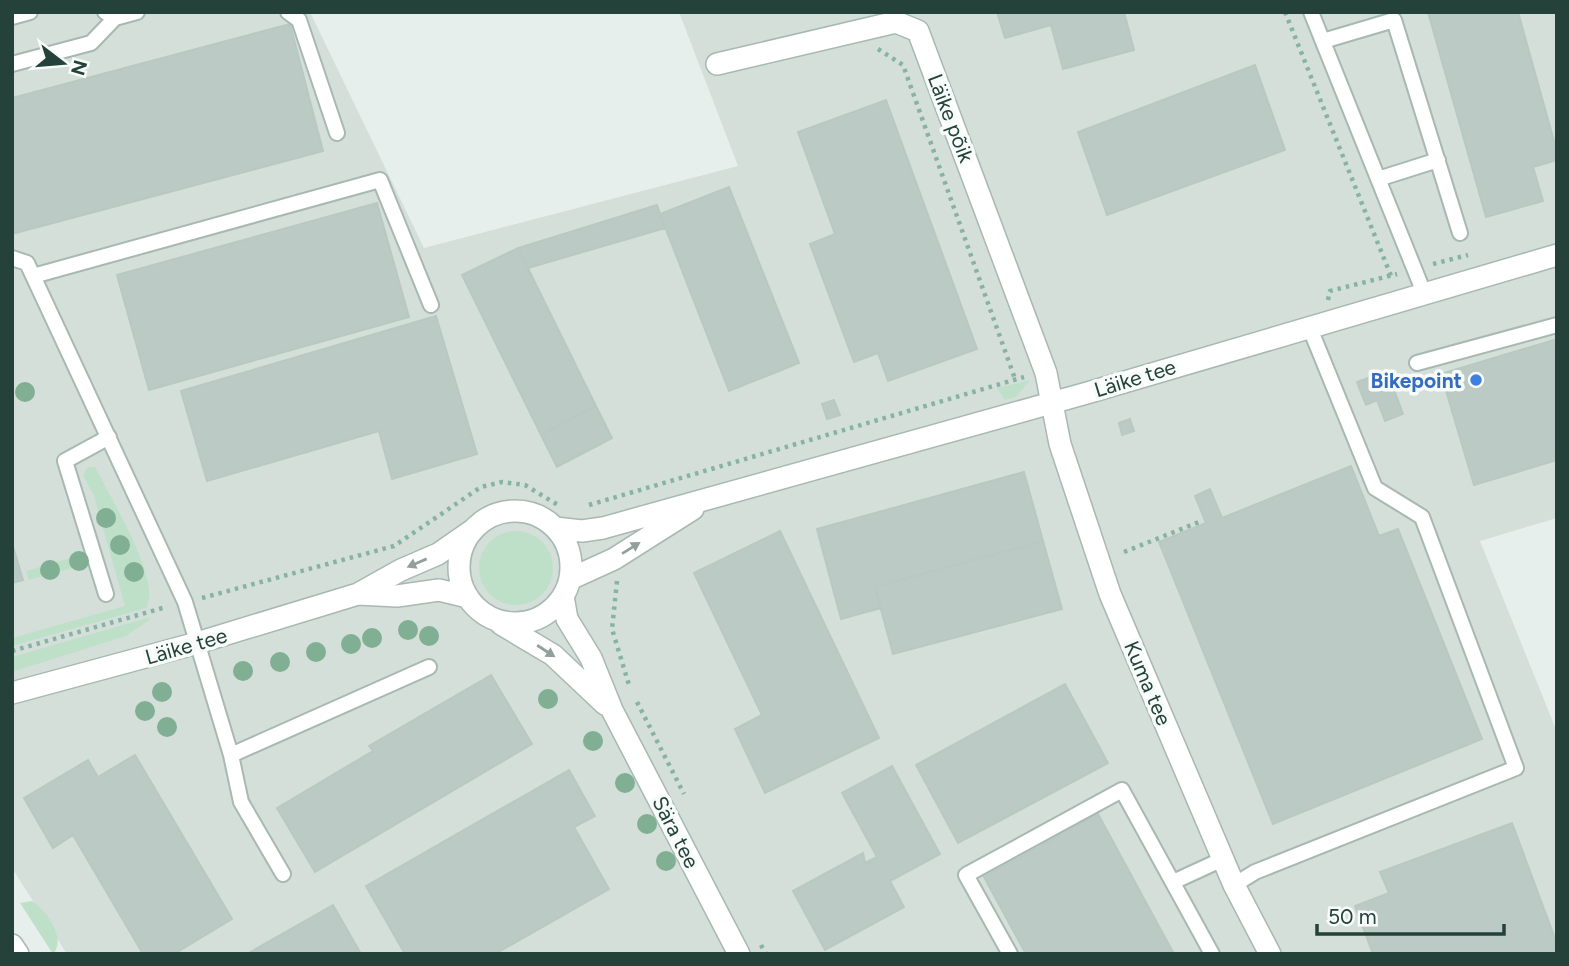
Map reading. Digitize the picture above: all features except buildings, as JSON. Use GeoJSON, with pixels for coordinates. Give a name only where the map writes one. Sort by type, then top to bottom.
{"type":"FeatureCollection","features":[{"type":"Feature","properties":{"kind":"street","name":"Läike põik"},"geometry":{"type":"LineString","coordinates":[[717,64],[896,22],[918,31],[1046,373],[1051,402]]}},
{"type":"Feature","properties":{"kind":"street","name":"Läike tee"},"geometry":{"type":"LineString","coordinates":[[555,528],[582,531],[603,528],[1051,402],[1557,255]]}},
{"type":"Feature","properties":{"kind":"street","name":"Kuma tee"},"geometry":{"type":"LineString","coordinates":[[1051,402],[1060,444],[1110,594],[1234,885],[1270,954]]}},
{"type":"Feature","properties":{"kind":"street","name":"Läike tee"},"geometry":{"type":"LineString","coordinates":[[567,588],[711,498]]}},
{"type":"Feature","properties":{"kind":"street"},"geometry":{"type":"LineString","coordinates":[[505,512],[524,512],[541,517],[555,528],[566,543],[571,561],[567,588],[552,609],[529,621],[504,622],[487,616],[468,597],[460,580],[459,562],[464,544],[474,529],[488,518],[505,512]]}},
{"type":"Feature","properties":{"kind":"street","name":"Läike tee"},"geometry":{"type":"LineString","coordinates":[[12,693],[197,643],[358,594],[401,570],[438,554],[474,529]]}},
{"type":"Feature","properties":{"kind":"street","name":"Sära tee"},"geometry":{"type":"LineString","coordinates":[[567,588],[567,619],[590,658],[612,710],[739,954]]}},
{"type":"Feature","properties":{"kind":"street","name":"Läike tee"},"geometry":{"type":"LineString","coordinates":[[358,594],[397,596],[439,590],[468,597]]}},
{"type":"Feature","properties":{"kind":"street","name":"Sära tee"},"geometry":{"type":"LineString","coordinates":[[487,616],[553,655],[612,710]]}},
{"type":"Feature","properties":{"kind":"street"},"geometry":{"type":"LineString","coordinates":[[12,945],[18,954]]}},
{"type":"Feature","properties":{"kind":"lane"},"geometry":{"type":"LineString","coordinates":[[12,17],[30,12]]}},
{"type":"Feature","properties":{"kind":"lane"},"geometry":{"type":"LineString","coordinates":[[12,64],[91,43],[110,15],[137,12]]}},
{"type":"Feature","properties":{"kind":"lane"},"geometry":{"type":"LineString","coordinates":[[288,12],[299,20],[337,133]]}},
{"type":"Feature","properties":{"kind":"lane"},"geometry":{"type":"LineString","coordinates":[[1311,12],[1424,293]]}},
{"type":"Feature","properties":{"kind":"lane"},"geometry":{"type":"LineString","coordinates":[[1323,41],[1394,20],[1460,233]]}},
{"type":"Feature","properties":{"kind":"lane"},"geometry":{"type":"LineString","coordinates":[[1378,178],[1438,160]]}},
{"type":"Feature","properties":{"kind":"lane"},"geometry":{"type":"LineString","coordinates":[[33,276],[380,180],[430,304]]}},
{"type":"Feature","properties":{"kind":"lane"},"geometry":{"type":"LineString","coordinates":[[12,258],[27,263],[185,602],[231,755],[241,802],[283,874]]}},
{"type":"Feature","properties":{"kind":"lane"},"geometry":{"type":"LineString","coordinates":[[1418,363],[1557,325]]}},
{"type":"Feature","properties":{"kind":"lane"},"geometry":{"type":"LineString","coordinates":[[1234,885],[1255,872],[1516,768],[1422,517],[1375,488],[1308,326]]}},
{"type":"Feature","properties":{"kind":"lane"},"geometry":{"type":"LineString","coordinates":[[106,594],[65,461],[109,438]]}},
{"type":"Feature","properties":{"kind":"lane"},"geometry":{"type":"LineString","coordinates":[[231,755],[429,667]]}},
{"type":"Feature","properties":{"kind":"lane"},"geometry":{"type":"LineString","coordinates":[[1010,954],[967,875],[1122,789],[1212,954]]}},
{"type":"Feature","properties":{"kind":"lane"},"geometry":{"type":"LineString","coordinates":[[1173,882],[1223,859]]}},
{"type":"Feature","properties":{"kind":"path"},"geometry":{"type":"LineString","coordinates":[[1285,12],[1391,276]]}},
{"type":"Feature","properties":{"kind":"path"},"geometry":{"type":"LineString","coordinates":[[586,506],[1015,379],[903,65],[890,54],[872,49]]}},
{"type":"Feature","properties":{"kind":"path"},"geometry":{"type":"LineString","coordinates":[[12,650],[394,545],[481,487],[502,482],[525,485],[568,508]]}},
{"type":"Feature","properties":{"kind":"path"},"geometry":{"type":"LineString","coordinates":[[596,503],[603,528]]}},
{"type":"Feature","properties":{"kind":"path"},"geometry":{"type":"LineString","coordinates":[[1124,552],[1199,522]]}},
{"type":"Feature","properties":{"kind":"path"},"geometry":{"type":"LineString","coordinates":[[614,559],[618,577],[612,629],[618,652],[632,693],[687,800]]}},
{"type":"Feature","properties":{"kind":"path"},"geometry":{"type":"LineString","coordinates":[[760,942],[766,954]]}},
{"type":"Feature","properties":{"kind":"shaded area"},"geometry":{"type":"Polygon","coordinates":[[[12,12],[310,12],[424,248],[738,166],[679,12],[1557,12],[1557,518],[1480,541],[1557,732],[1557,954],[67,954],[12,868],[12,12]]]}},
{"type":"Feature","properties":{"kind":"green space"},"geometry":{"type":"Polygon","coordinates":[[[1030,380],[1016,397],[1005,400],[997,388],[1030,380]]]}},
{"type":"Feature","properties":{"kind":"green space"},"geometry":{"type":"Polygon","coordinates":[[[88,467],[95,467],[141,559],[149,596],[146,608],[12,646],[12,638],[125,606],[94,496],[83,475],[88,467]]]}},
{"type":"Feature","properties":{"kind":"green space"},"geometry":{"type":"Polygon","coordinates":[[[516,531],[530,534],[542,542],[550,554],[553,568],[550,582],[542,594],[530,602],[516,605],[502,602],[490,594],[482,582],[479,568],[482,554],[490,542],[502,534],[516,531]]]}},
{"type":"Feature","properties":{"kind":"green space"},"geometry":{"type":"Polygon","coordinates":[[[77,556],[84,560],[83,565],[29,580],[26,571],[77,556]]]}},
{"type":"Feature","properties":{"kind":"green space"},"geometry":{"type":"Polygon","coordinates":[[[151,619],[126,636],[12,672],[12,657],[151,619]]]}},
{"type":"Feature","properties":{"kind":"green space"},"geometry":{"type":"Polygon","coordinates":[[[32,901],[53,925],[58,941],[53,954],[20,903],[32,901]]]}},
{"type":"Feature","properties":{"kind":"place","name":"Bikepoint"},"geometry":{"type":"Point","coordinates":[1476,380]}}]}
